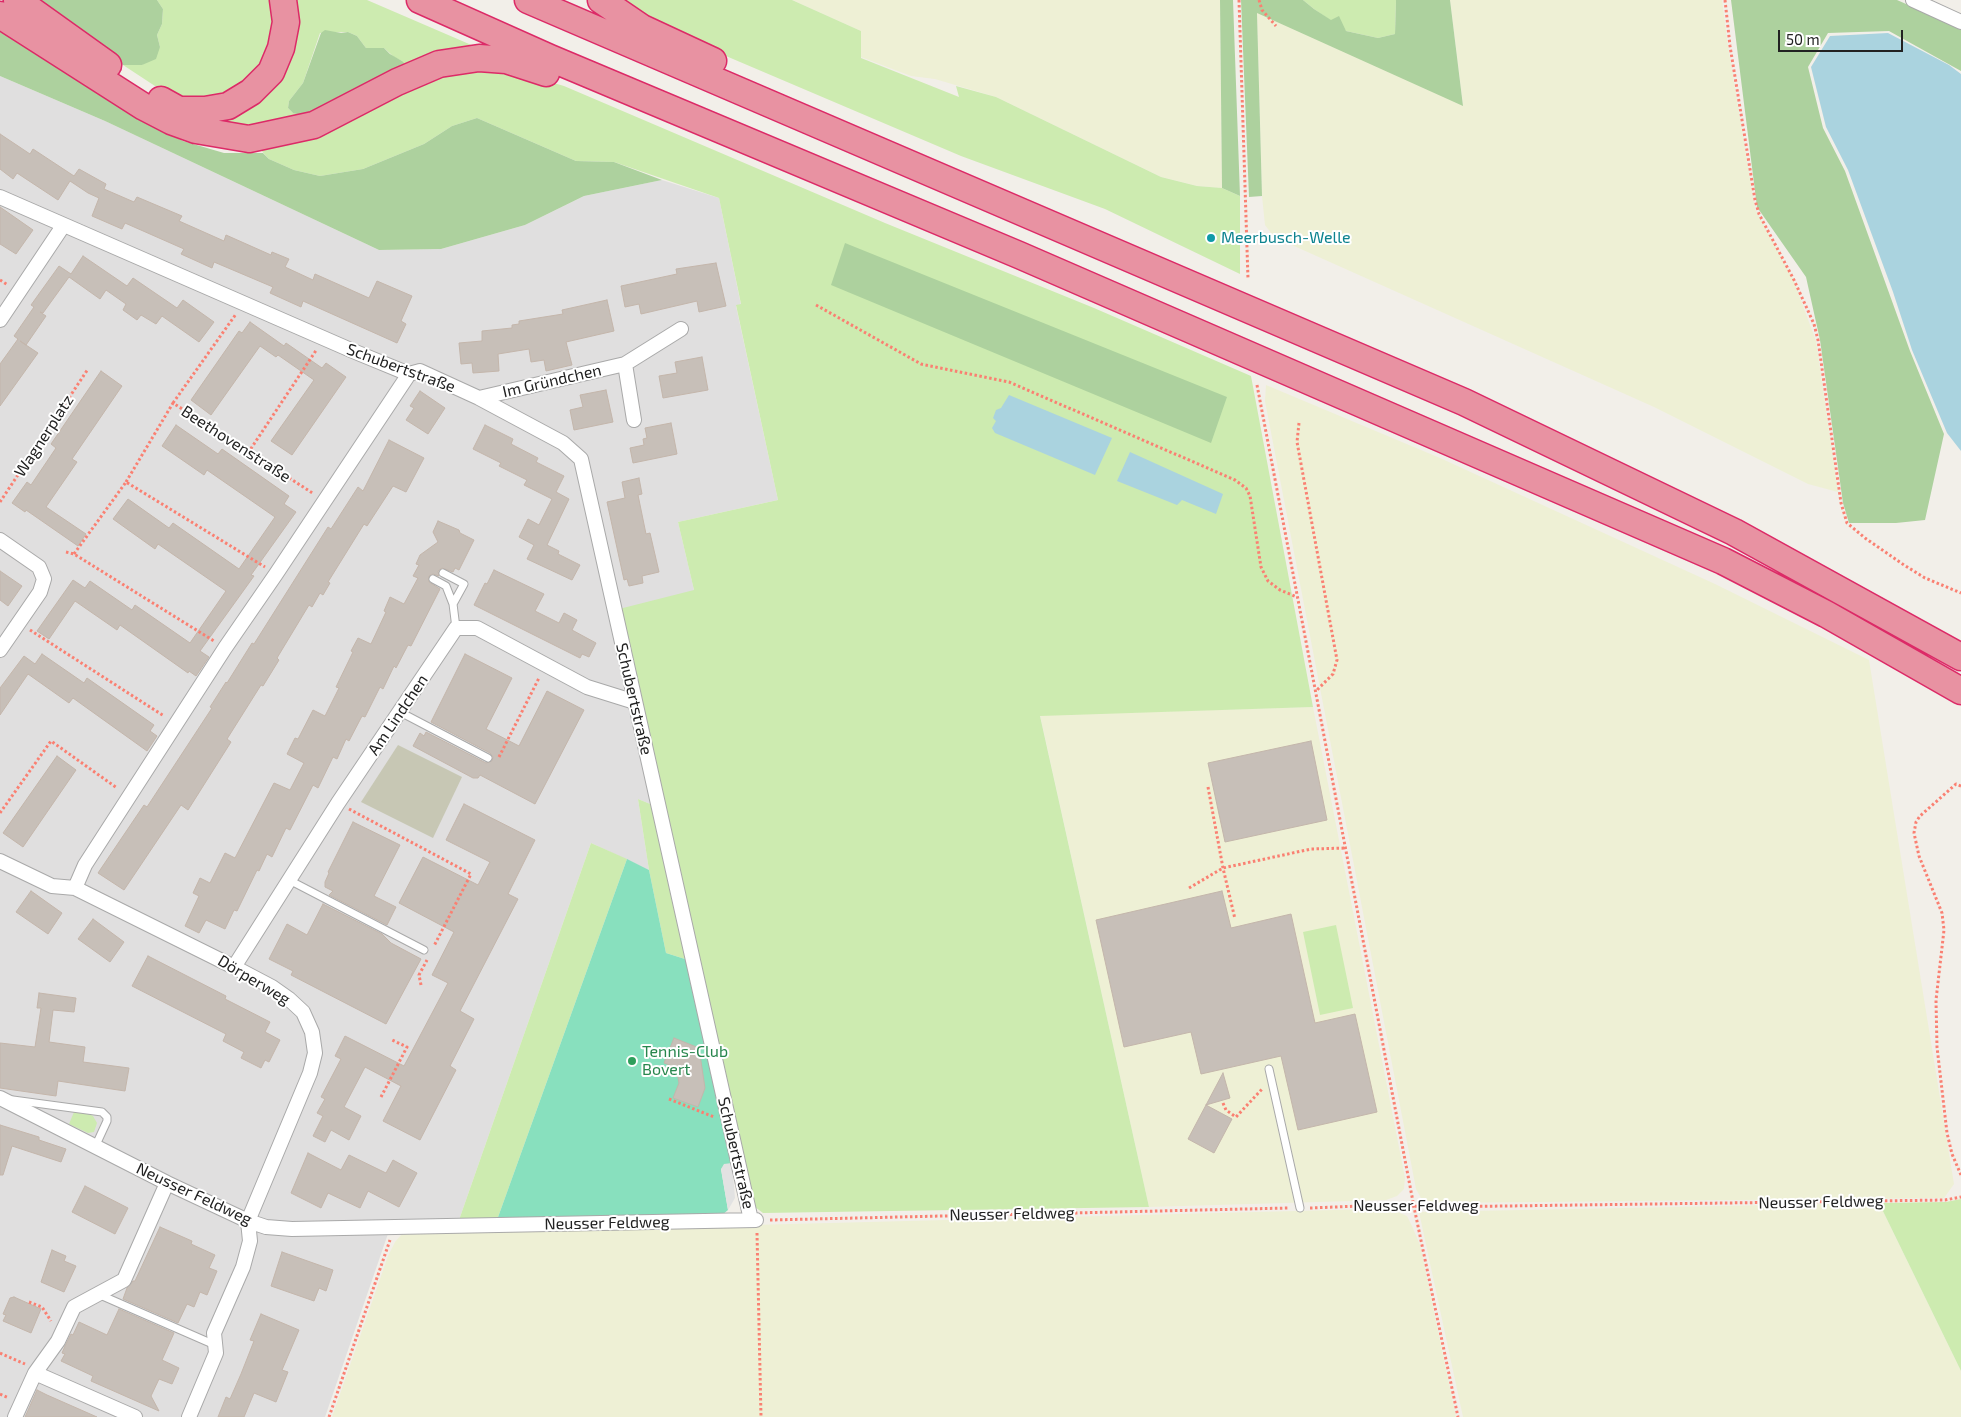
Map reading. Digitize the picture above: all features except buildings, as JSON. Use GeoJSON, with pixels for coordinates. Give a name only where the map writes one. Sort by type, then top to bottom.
{"type":"FeatureCollection","features":[{"type":"Feature","properties":{"kind":"highway"},"geometry":{"type":"LineString","coordinates":[[16,0],[148,94],[179,110],[206,110],[228,106],[251,92],[270,72],[281,48],[286,22],[283,0]]}},
{"type":"Feature","properties":{"kind":"highway"},"geometry":{"type":"LineString","coordinates":[[420,0],[550,58],[1019,255],[1722,561],[1826,614],[1961,691]]}},
{"type":"Feature","properties":{"kind":"highway"},"geometry":{"type":"LineString","coordinates":[[528,0],[1464,402],[1734,532],[1961,658]]}},
{"type":"Feature","properties":{"kind":"highway"},"geometry":{"type":"LineString","coordinates":[[601,0],[642,28],[725,66],[776,106]]}},
{"type":"Feature","properties":{"kind":"highway"},"geometry":{"type":"LineString","coordinates":[[0,15],[144,107],[164,117],[196,130],[249,139],[314,125],[397,82],[438,64],[479,58],[506,60],[531,67],[661,120],[702,122]]}},
{"type":"Feature","properties":{"kind":"street"},"geometry":{"type":"LineString","coordinates":[[1913,0],[1961,22]]}},
{"type":"Feature","properties":{"kind":"street","name":"Schubertstraße"},"geometry":{"type":"LineString","coordinates":[[0,197],[63,226],[409,374],[420,372],[479,398],[563,443],[581,459],[729,1118],[754,1220]]}},
{"type":"Feature","properties":{"kind":"street"},"geometry":{"type":"LineString","coordinates":[[0,320],[63,226]]}},
{"type":"Feature","properties":{"kind":"street","name":"Im Gründchen"},"geometry":{"type":"LineString","coordinates":[[479,398],[625,364],[681,329]]}},
{"type":"Feature","properties":{"kind":"street","name":"Im Gründchen"},"geometry":{"type":"LineString","coordinates":[[625,364],[634,420]]}},
{"type":"Feature","properties":{"kind":"street"},"geometry":{"type":"LineString","coordinates":[[75,888],[85,865],[128,796],[409,374]]}},
{"type":"Feature","properties":{"kind":"street"},"geometry":{"type":"LineString","coordinates":[[0,540],[39,567],[44,579],[40,592],[0,650]]}},
{"type":"Feature","properties":{"kind":"street"},"geometry":{"type":"LineString","coordinates":[[456,628],[477,628],[588,686],[635,702]]}},
{"type":"Feature","properties":{"kind":"street","name":"Am Lindchen"},"geometry":{"type":"LineString","coordinates":[[234,966],[338,803],[456,628]]}},
{"type":"Feature","properties":{"kind":"street","name":"Dörperweg"},"geometry":{"type":"LineString","coordinates":[[0,861],[52,886],[75,888],[234,966],[272,987],[303,1012],[312,1032],[315,1053],[310,1073],[248,1221]]}},
{"type":"Feature","properties":{"kind":"street","name":"Neusser Feldweg"},"geometry":{"type":"LineString","coordinates":[[2,1099],[167,1183],[248,1221],[266,1227],[292,1229],[394,1228],[754,1220]]}},
{"type":"Feature","properties":{"kind":"street"},"geometry":{"type":"LineString","coordinates":[[15,1417],[36,1371],[58,1341],[74,1307],[124,1280],[167,1183]]}},
{"type":"Feature","properties":{"kind":"street"},"geometry":{"type":"LineString","coordinates":[[189,1417],[216,1353],[214,1333],[243,1267],[250,1241],[248,1221]]}},
{"type":"Feature","properties":{"kind":"street"},"geometry":{"type":"LineString","coordinates":[[36,1371],[135,1417]]}},
{"type":"Feature","properties":{"kind":"lane"},"geometry":{"type":"LineString","coordinates":[[443,573],[464,584],[453,604]]}},
{"type":"Feature","properties":{"kind":"lane"},"geometry":{"type":"LineString","coordinates":[[433,579],[446,586],[453,604],[456,628]]}},
{"type":"Feature","properties":{"kind":"lane"},"geometry":{"type":"LineString","coordinates":[[400,712],[488,758]]}},
{"type":"Feature","properties":{"kind":"lane"},"geometry":{"type":"LineString","coordinates":[[289,880],[424,950]]}},
{"type":"Feature","properties":{"kind":"lane"},"geometry":{"type":"LineString","coordinates":[[1269,1069],[1300,1208]]}},
{"type":"Feature","properties":{"kind":"lane","name":"Neusser Feldweg"},"geometry":{"type":"LineString","coordinates":[[2,1099],[102,1112],[107,1117],[107,1121],[95,1147]]}},
{"type":"Feature","properties":{"kind":"lane"},"geometry":{"type":"LineString","coordinates":[[98,1294],[215,1345]]}},
{"type":"Feature","properties":{"kind":"path"},"geometry":{"type":"LineString","coordinates":[[1239,0],[1248,279]]}},
{"type":"Feature","properties":{"kind":"path"},"geometry":{"type":"LineString","coordinates":[[1259,0],[1266,16],[1276,26]]}},
{"type":"Feature","properties":{"kind":"path"},"geometry":{"type":"LineString","coordinates":[[1725,0],[1730,46],[1755,200],[1759,214],[1794,280],[1814,324],[1842,503],[1847,523],[1925,578],[1961,593]]}},
{"type":"Feature","properties":{"kind":"path"},"geometry":{"type":"LineString","coordinates":[[173,403],[244,303]]}},
{"type":"Feature","properties":{"kind":"path"},"geometry":{"type":"LineString","coordinates":[[816,305],[921,364],[1009,382],[1235,480],[1246,488],[1250,496],[1261,567],[1268,581],[1280,590],[1298,597]]}},
{"type":"Feature","properties":{"kind":"path"},"geometry":{"type":"LineString","coordinates":[[248,453],[324,338]]}},
{"type":"Feature","properties":{"kind":"path","name":"Wagnerplatz"},"geometry":{"type":"LineString","coordinates":[[0,502],[88,369]]}},
{"type":"Feature","properties":{"kind":"path"},"geometry":{"type":"LineString","coordinates":[[1257,386],[1414,1207],[1458,1417]]}},
{"type":"Feature","properties":{"kind":"path","name":"Beethovenstraße"},"geometry":{"type":"LineString","coordinates":[[74,554],[126,482],[173,403],[325,501]]}},
{"type":"Feature","properties":{"kind":"path"},"geometry":{"type":"LineString","coordinates":[[1299,423],[1297,442],[1337,660],[1333,674],[1316,691]]}},
{"type":"Feature","properties":{"kind":"path"},"geometry":{"type":"LineString","coordinates":[[126,482],[276,574]]}},
{"type":"Feature","properties":{"kind":"path"},"geometry":{"type":"LineString","coordinates":[[66,552],[74,554],[225,648]]}},
{"type":"Feature","properties":{"kind":"path"},"geometry":{"type":"LineString","coordinates":[[19,623],[177,724]]}},
{"type":"Feature","properties":{"kind":"path"},"geometry":{"type":"LineString","coordinates":[[488,758],[493,761],[498,758],[546,664]]}},
{"type":"Feature","properties":{"kind":"path"},"geometry":{"type":"LineString","coordinates":[[0,813],[51,741],[128,796]]}},
{"type":"Feature","properties":{"kind":"path"},"geometry":{"type":"LineString","coordinates":[[1961,786],[1956,784],[1920,816],[1916,822],[1914,833],[1918,856],[1942,913],[1944,930],[1936,1000],[1937,1047],[1947,1134],[1952,1154],[1961,1175]]}},
{"type":"Feature","properties":{"kind":"path"},"geometry":{"type":"LineString","coordinates":[[1208,787],[1234,920]]}},
{"type":"Feature","properties":{"kind":"path"},"geometry":{"type":"LineString","coordinates":[[338,803],[471,874],[419,975],[421,985]]}},
{"type":"Feature","properties":{"kind":"path"},"geometry":{"type":"LineString","coordinates":[[1189,888],[1223,868],[1311,849],[1346,848]]}},
{"type":"Feature","properties":{"kind":"path"},"geometry":{"type":"LineString","coordinates":[[381,1097],[406,1047],[392,1040]]}},
{"type":"Feature","properties":{"kind":"path"},"geometry":{"type":"LineString","coordinates":[[1223,1104],[1226,1110],[1236,1117],[1265,1086],[1272,1084]]}},
{"type":"Feature","properties":{"kind":"path"},"geometry":{"type":"LineString","coordinates":[[669,1099],[721,1120],[729,1118]]}},
{"type":"Feature","properties":{"kind":"path","name":"Neusser Feldweg"},"geometry":{"type":"LineString","coordinates":[[754,1220],[1386,1205],[1414,1207],[1946,1200],[1961,1197]]}},
{"type":"Feature","properties":{"kind":"path"},"geometry":{"type":"LineString","coordinates":[[754,1220],[761,1417]]}},
{"type":"Feature","properties":{"kind":"path"},"geometry":{"type":"LineString","coordinates":[[329,1417],[394,1228]]}},
{"type":"Feature","properties":{"kind":"path"},"geometry":{"type":"LineString","coordinates":[[29,1302],[42,1307],[54,1325],[64,1329]]}},
{"type":"Feature","properties":{"kind":"path"},"geometry":{"type":"LineString","coordinates":[[0,1353],[36,1371]]}},
{"type":"Feature","properties":{"kind":"shaded area"},"geometry":{"type":"Polygon","coordinates":[[[792,0],[1220,0],[1222,188],[1197,186],[1161,177],[996,97],[935,79],[911,76],[861,57],[861,31],[792,0]]]}},
{"type":"Feature","properties":{"kind":"shaded area"},"geometry":{"type":"Polygon","coordinates":[[[1450,0],[1722,0],[1755,209],[1793,279],[1816,341],[1838,492],[1808,484],[1654,407],[1274,237],[1265,225],[1262,196],[1257,12],[1463,105],[1450,0]]]}},
{"type":"Feature","properties":{"kind":"shaded area"},"geometry":{"type":"Polygon","coordinates":[[[0,76],[105,121],[379,250],[441,249],[525,225],[584,196],[662,180],[719,198],[741,305],[736,306],[778,500],[678,522],[694,590],[664,810],[638,799],[649,870],[591,843],[459,1220],[392,1222],[325,1417],[0,1417],[0,76]]]}},
{"type":"Feature","properties":{"kind":"shaded area"},"geometry":{"type":"Polygon","coordinates":[[[1266,385],[1440,458],[1715,584],[1869,660],[1954,1184],[1944,1198],[1432,1203],[1421,1198],[1416,1189],[1265,401],[1266,385]]]}},
{"type":"Feature","properties":{"kind":"shaded area"},"geometry":{"type":"Polygon","coordinates":[[[1313,707],[1405,1178],[1404,1189],[1397,1196],[1386,1200],[1149,1207],[1040,715],[1313,707]]]}},
{"type":"Feature","properties":{"kind":"shaded area"},"geometry":{"type":"Polygon","coordinates":[[[398,745],[462,777],[433,838],[361,802],[398,745]]]}},
{"type":"Feature","properties":{"kind":"shaded area"},"geometry":{"type":"Polygon","coordinates":[[[732,1163],[735,1198],[728,1210],[721,1169],[724,1164],[732,1163]]]}},
{"type":"Feature","properties":{"kind":"shaded area"},"geometry":{"type":"Polygon","coordinates":[[[1879,1203],[1961,1371],[1961,1417],[1463,1417],[1419,1212],[1879,1203]]]}},
{"type":"Feature","properties":{"kind":"shaded area"},"geometry":{"type":"Polygon","coordinates":[[[1373,1209],[1395,1211],[1407,1216],[1420,1245],[1456,1417],[332,1417],[388,1256],[395,1242],[402,1234],[1373,1209]]]}},
{"type":"Feature","properties":{"kind":"green space"},"geometry":{"type":"Polygon","coordinates":[[[27,0],[157,0],[163,9],[162,24],[157,35],[160,47],[156,59],[142,65],[123,65],[27,0]]]}},
{"type":"Feature","properties":{"kind":"green space"},"geometry":{"type":"Polygon","coordinates":[[[157,0],[271,0],[274,21],[270,43],[259,66],[242,84],[220,96],[200,100],[183,98],[155,86],[123,65],[142,65],[160,47],[157,35],[162,24],[163,9],[157,0]]]}},
{"type":"Feature","properties":{"kind":"green space"},"geometry":{"type":"Polygon","coordinates":[[[289,0],[367,0],[490,53],[332,110],[245,133],[203,117],[248,102],[289,0]],[[348,32],[320,33],[303,83],[289,101],[288,108],[293,113],[402,61],[384,48],[366,48],[357,36],[348,32]]]}},
{"type":"Feature","properties":{"kind":"green space"},"geometry":{"type":"Polygon","coordinates":[[[621,0],[792,0],[861,31],[861,58],[959,97],[956,86],[996,97],[1161,177],[1197,186],[1222,188],[1240,196],[1240,274],[1105,209],[961,156],[686,39],[647,18],[621,0]]]}},
{"type":"Feature","properties":{"kind":"green space"},"geometry":{"type":"Polygon","coordinates":[[[1220,0],[1233,0],[1240,196],[1222,188],[1220,0]]]}},
{"type":"Feature","properties":{"kind":"green space"},"geometry":{"type":"Polygon","coordinates":[[[1241,0],[1303,0],[1331,20],[1339,16],[1346,31],[1378,38],[1395,34],[1396,0],[1450,0],[1463,106],[1257,13],[1262,196],[1249,197],[1241,0]]]}},
{"type":"Feature","properties":{"kind":"green space"},"geometry":{"type":"Polygon","coordinates":[[[1303,0],[1396,0],[1395,34],[1378,38],[1346,31],[1303,0]]]}},
{"type":"Feature","properties":{"kind":"green space"},"geometry":{"type":"Polygon","coordinates":[[[1731,0],[1897,0],[1961,28],[1961,71],[1889,31],[1828,33],[1808,67],[1823,128],[1845,171],[1910,351],[1944,434],[1925,520],[1896,523],[1849,523],[1843,503],[1820,340],[1806,277],[1757,207],[1731,0]]]}},
{"type":"Feature","properties":{"kind":"green space"},"geometry":{"type":"Polygon","coordinates":[[[0,26],[149,123],[183,141],[224,153],[263,153],[269,159],[294,170],[320,176],[363,169],[424,144],[452,126],[477,118],[576,161],[614,162],[662,180],[584,196],[525,225],[441,249],[379,250],[105,121],[0,76],[0,26]]]}},
{"type":"Feature","properties":{"kind":"green space"},"geometry":{"type":"Polygon","coordinates":[[[325,30],[341,33],[348,32],[357,36],[366,48],[384,48],[405,64],[401,69],[315,113],[302,115],[293,113],[288,108],[289,101],[303,83],[321,33],[325,30]]]}},
{"type":"Feature","properties":{"kind":"green space"},"geometry":{"type":"Polygon","coordinates":[[[475,69],[523,74],[564,86],[885,223],[1094,308],[1251,376],[1313,707],[1040,716],[1149,1207],[763,1213],[751,1204],[619,609],[694,590],[678,522],[778,500],[736,305],[741,304],[719,198],[614,162],[576,161],[477,118],[452,126],[424,144],[363,169],[320,176],[294,170],[269,159],[259,148],[275,148],[302,140],[443,74],[475,69]]]}},
{"type":"Feature","properties":{"kind":"green space"},"geometry":{"type":"Polygon","coordinates":[[[845,243],[1227,397],[1211,443],[831,285],[845,243]]]}},
{"type":"Feature","properties":{"kind":"green space"},"geometry":{"type":"Polygon","coordinates":[[[638,799],[655,806],[688,960],[666,953],[649,870],[638,799]]]}},
{"type":"Feature","properties":{"kind":"green space"},"geometry":{"type":"Polygon","coordinates":[[[591,843],[627,859],[497,1220],[459,1220],[591,843]]]}},
{"type":"Feature","properties":{"kind":"green space","name":"Tennis-Club Bovert"},"geometry":{"type":"Polygon","coordinates":[[[627,859],[649,870],[666,953],[688,960],[732,1163],[721,1169],[728,1210],[722,1215],[497,1220],[627,859]]]}},
{"type":"Feature","properties":{"kind":"green space"},"geometry":{"type":"Polygon","coordinates":[[[1336,925],[1353,1008],[1320,1015],[1303,932],[1336,925]]]}},
{"type":"Feature","properties":{"kind":"green space"},"geometry":{"type":"Polygon","coordinates":[[[74,1112],[93,1116],[97,1123],[94,1132],[88,1133],[69,1124],[74,1112]]]}},
{"type":"Feature","properties":{"kind":"green space"},"geometry":{"type":"Polygon","coordinates":[[[1961,1199],[1961,1371],[1879,1203],[1946,1202],[1961,1199]]]}},
{"type":"Feature","properties":{"kind":"water"},"geometry":{"type":"Polygon","coordinates":[[[1888,33],[1949,65],[1961,74],[1961,451],[1947,433],[1912,350],[1893,292],[1848,170],[1826,127],[1811,67],[1830,36],[1888,33]]]}},
{"type":"Feature","properties":{"kind":"water"},"geometry":{"type":"Polygon","coordinates":[[[1009,395],[1112,438],[1095,475],[995,433],[992,428],[996,421],[993,418],[996,410],[1001,408],[1009,395]]]}},
{"type":"Feature","properties":{"kind":"water"},"geometry":{"type":"Polygon","coordinates":[[[1130,452],[1223,494],[1216,514],[1182,500],[1177,505],[1117,481],[1130,452]]]}},
{"type":"Feature","properties":{"kind":"place","name":"Meerbusch-Welle"},"geometry":{"type":"Point","coordinates":[1211,238]}},
{"type":"Feature","properties":{"kind":"place","name":"Tennis-Club Bovert"},"geometry":{"type":"Point","coordinates":[632,1061]}}]}
